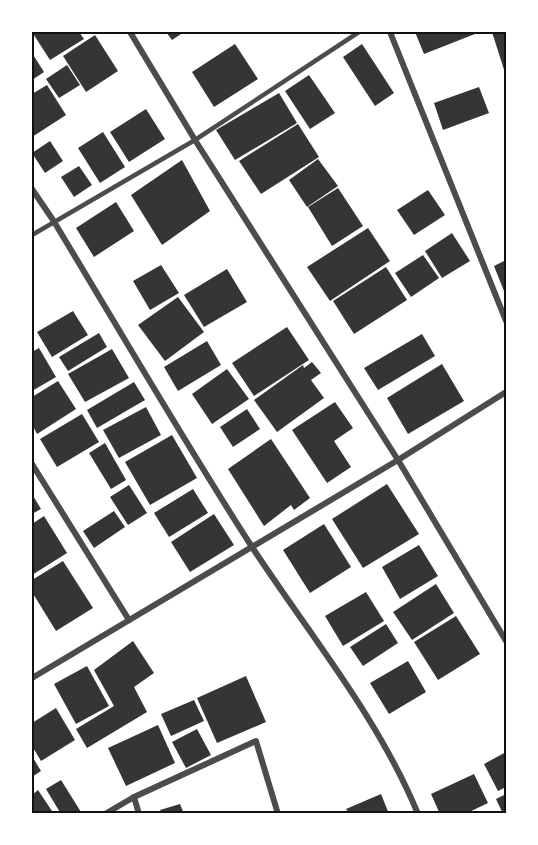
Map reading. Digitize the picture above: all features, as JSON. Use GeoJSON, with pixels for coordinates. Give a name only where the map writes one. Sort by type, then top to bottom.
{"type":"FeatureCollection","features":[{"type":"Feature","properties":{"kind":"street"},"geometry":{"type":"LineString","coordinates":[[130,32],[195,140],[398,460],[507,641]]}},
{"type":"Feature","properties":{"kind":"street"},"geometry":{"type":"LineString","coordinates":[[390,32],[507,321]]}},
{"type":"Feature","properties":{"kind":"street"},"geometry":{"type":"LineString","coordinates":[[32,189],[252,546],[373,727],[418,813]]}},
{"type":"Feature","properties":{"kind":"street"},"geometry":{"type":"LineString","coordinates":[[32,678],[398,460],[507,392]]}},
{"type":"Feature","properties":{"kind":"street"},"geometry":{"type":"LineString","coordinates":[[32,464],[129,620]]}},
{"type":"Feature","properties":{"kind":"street"},"geometry":{"type":"LineString","coordinates":[[105,813],[134,797],[256,741],[278,813]]}},
{"type":"Feature","properties":{"kind":"street"},"geometry":{"type":"LineString","coordinates":[[134,797],[139,813]]}},
{"type":"Feature","properties":{"kind":"lane"},"geometry":{"type":"LineString","coordinates":[[32,235],[53,220],[195,140],[359,32]]}},
{"type":"Feature","properties":{"kind":"building"},"geometry":{"type":"Polygon","coordinates":[[[32,32],[79,32],[84,39],[50,60],[32,32]]]}},
{"type":"Feature","properties":{"kind":"building"},"geometry":{"type":"Polygon","coordinates":[[[166,32],[184,32],[172,40],[166,32]]]}},
{"type":"Feature","properties":{"kind":"building"},"geometry":{"type":"Polygon","coordinates":[[[415,32],[480,32],[424,54],[415,32]]]}},
{"type":"Feature","properties":{"kind":"building"},"geometry":{"type":"Polygon","coordinates":[[[492,32],[506,32],[506,76],[492,32]]]}},
{"type":"Feature","properties":{"kind":"building"},"geometry":{"type":"Polygon","coordinates":[[[95,35],[118,71],[86,92],[63,56],[95,35]]]}},
{"type":"Feature","properties":{"kind":"building"},"geometry":{"type":"Polygon","coordinates":[[[235,44],[258,79],[214,107],[192,72],[235,44]]]}},
{"type":"Feature","properties":{"kind":"building"},"geometry":{"type":"Polygon","coordinates":[[[362,44],[394,93],[375,106],[343,57],[362,44]]]}},
{"type":"Feature","properties":{"kind":"building"},"geometry":{"type":"Polygon","coordinates":[[[32,53],[44,72],[32,80],[32,53]]]}},
{"type":"Feature","properties":{"kind":"building"},"geometry":{"type":"Polygon","coordinates":[[[67,65],[80,85],[59,98],[46,79],[67,65]]]}},
{"type":"Feature","properties":{"kind":"building"},"geometry":{"type":"Polygon","coordinates":[[[309,75],[335,113],[310,129],[285,91],[309,75]]]}},
{"type":"Feature","properties":{"kind":"building"},"geometry":{"type":"Polygon","coordinates":[[[47,85],[66,115],[32,137],[32,94],[47,85]]]}},
{"type":"Feature","properties":{"kind":"building"},"geometry":{"type":"Polygon","coordinates":[[[479,87],[489,113],[443,130],[434,103],[479,87]]]}},
{"type":"Feature","properties":{"kind":"building"},"geometry":{"type":"Polygon","coordinates":[[[279,93],[297,123],[235,160],[216,130],[279,93]]]}},
{"type":"Feature","properties":{"kind":"building"},"geometry":{"type":"Polygon","coordinates":[[[146,109],[165,139],[129,162],[110,132],[146,109]]]}},
{"type":"Feature","properties":{"kind":"building"},"geometry":{"type":"Polygon","coordinates":[[[298,124],[319,157],[261,194],[239,161],[298,124]]]}},
{"type":"Feature","properties":{"kind":"building"},"geometry":{"type":"Polygon","coordinates":[[[103,132],[125,167],[100,183],[78,148],[103,132]]]}},
{"type":"Feature","properties":{"kind":"building"},"geometry":{"type":"Polygon","coordinates":[[[50,141],[63,161],[45,173],[32,153],[50,141]]]}},
{"type":"Feature","properties":{"kind":"building"},"geometry":{"type":"Polygon","coordinates":[[[318,159],[338,186],[307,207],[289,180],[318,159]]]}},
{"type":"Feature","properties":{"kind":"building"},"geometry":{"type":"Polygon","coordinates":[[[182,160],[210,211],[162,245],[131,195],[182,160]]]}},
{"type":"Feature","properties":{"kind":"building"},"geometry":{"type":"Polygon","coordinates":[[[79,166],[92,185],[74,197],[61,177],[79,166]]]}},
{"type":"Feature","properties":{"kind":"building"},"geometry":{"type":"Polygon","coordinates":[[[338,188],[363,226],[332,246],[308,207],[338,188]]]}},
{"type":"Feature","properties":{"kind":"building"},"geometry":{"type":"Polygon","coordinates":[[[428,190],[445,215],[414,235],[397,210],[428,190]]]}},
{"type":"Feature","properties":{"kind":"building"},"geometry":{"type":"Polygon","coordinates":[[[116,202],[134,231],[94,257],[76,228],[116,202]]]}},
{"type":"Feature","properties":{"kind":"building"},"geometry":{"type":"Polygon","coordinates":[[[368,228],[390,261],[330,301],[307,267],[368,228]]]}},
{"type":"Feature","properties":{"kind":"building"},"geometry":{"type":"Polygon","coordinates":[[[452,233],[470,261],[442,278],[425,251],[452,233]]]}},
{"type":"Feature","properties":{"kind":"building"},"geometry":{"type":"Polygon","coordinates":[[[423,255],[439,278],[411,297],[395,273],[423,255]]]}},
{"type":"Feature","properties":{"kind":"building"},"geometry":{"type":"Polygon","coordinates":[[[506,260],[506,296],[494,266],[506,260]]]}},
{"type":"Feature","properties":{"kind":"building"},"geometry":{"type":"Polygon","coordinates":[[[161,265],[179,293],[150,310],[133,281],[161,265]]]}},
{"type":"Feature","properties":{"kind":"building"},"geometry":{"type":"Polygon","coordinates":[[[386,267],[407,300],[354,334],[333,301],[386,267]]]}},
{"type":"Feature","properties":{"kind":"building"},"geometry":{"type":"Polygon","coordinates":[[[227,269],[247,302],[204,327],[184,295],[227,269]]]}},
{"type":"Feature","properties":{"kind":"building"},"geometry":{"type":"Polygon","coordinates":[[[178,297],[204,332],[165,361],[138,325],[178,297]]]}},
{"type":"Feature","properties":{"kind":"building"},"geometry":{"type":"Polygon","coordinates":[[[73,311],[88,335],[52,357],[37,332],[73,311]]]}},
{"type":"Feature","properties":{"kind":"building"},"geometry":{"type":"Polygon","coordinates":[[[287,327],[309,360],[254,396],[232,363],[287,327]]]}},
{"type":"Feature","properties":{"kind":"building"},"geometry":{"type":"Polygon","coordinates":[[[99,333],[107,347],[68,371],[59,357],[99,333]]]}},
{"type":"Feature","properties":{"kind":"building"},"geometry":{"type":"Polygon","coordinates":[[[422,334],[435,356],[378,390],[364,368],[422,334]]]}},
{"type":"Feature","properties":{"kind":"building"},"geometry":{"type":"Polygon","coordinates":[[[207,341],[221,365],[178,391],[164,367],[207,341]]]}},
{"type":"Feature","properties":{"kind":"building"},"geometry":{"type":"Polygon","coordinates":[[[39,348],[56,377],[32,391],[32,352],[39,348]]]}},
{"type":"Feature","properties":{"kind":"building"},"geometry":{"type":"Polygon","coordinates":[[[112,349],[129,378],[85,402],[68,374],[112,349]]]}},
{"type":"Feature","properties":{"kind":"building"},"geometry":{"type":"Polygon","coordinates":[[[312,362],[321,373],[311,380],[324,398],[277,432],[254,400],[303,365],[304,368],[312,362]]]}},
{"type":"Feature","properties":{"kind":"building"},"geometry":{"type":"Polygon","coordinates":[[[442,364],[464,401],[408,434],[387,398],[442,364]]]}},
{"type":"Feature","properties":{"kind":"building"},"geometry":{"type":"Polygon","coordinates":[[[227,369],[249,399],[212,424],[192,394],[227,369]]]}},
{"type":"Feature","properties":{"kind":"building"},"geometry":{"type":"Polygon","coordinates":[[[58,381],[76,409],[37,434],[32,424],[32,397],[58,381]]]}},
{"type":"Feature","properties":{"kind":"building"},"geometry":{"type":"Polygon","coordinates":[[[134,382],[145,400],[97,428],[87,410],[134,382]]]}},
{"type":"Feature","properties":{"kind":"building"},"geometry":{"type":"Polygon","coordinates":[[[335,402],[353,428],[334,441],[351,467],[327,483],[292,430],[335,402]]]}},
{"type":"Feature","properties":{"kind":"building"},"geometry":{"type":"Polygon","coordinates":[[[146,407],[161,435],[119,458],[103,430],[146,407]]]}},
{"type":"Feature","properties":{"kind":"building"},"geometry":{"type":"Polygon","coordinates":[[[247,409],[260,429],[233,447],[220,427],[247,409]]]}},
{"type":"Feature","properties":{"kind":"building"},"geometry":{"type":"Polygon","coordinates":[[[82,414],[99,442],[57,467],[40,439],[82,414]]]}},
{"type":"Feature","properties":{"kind":"building"},"geometry":{"type":"Polygon","coordinates":[[[172,435],[197,478],[150,505],[125,462],[172,435]]]}},
{"type":"Feature","properties":{"kind":"building"},"geometry":{"type":"Polygon","coordinates":[[[271,439],[310,498],[294,510],[291,505],[264,526],[228,469],[271,439]]]}},
{"type":"Feature","properties":{"kind":"building"},"geometry":{"type":"Polygon","coordinates":[[[105,443],[126,480],[111,489],[89,453],[105,443]]]}},
{"type":"Feature","properties":{"kind":"building"},"geometry":{"type":"Polygon","coordinates":[[[387,484],[419,534],[363,568],[332,519],[387,484]]]}},
{"type":"Feature","properties":{"kind":"building"},"geometry":{"type":"Polygon","coordinates":[[[129,485],[147,513],[128,525],[110,497],[129,485]]]}},
{"type":"Feature","properties":{"kind":"building"},"geometry":{"type":"Polygon","coordinates":[[[193,489],[208,513],[169,537],[154,513],[193,489]]]}},
{"type":"Feature","properties":{"kind":"building"},"geometry":{"type":"Polygon","coordinates":[[[32,494],[41,509],[32,514],[32,494]]]}},
{"type":"Feature","properties":{"kind":"building"},"geometry":{"type":"Polygon","coordinates":[[[114,511],[125,527],[94,548],[83,531],[114,511]]]}},
{"type":"Feature","properties":{"kind":"building"},"geometry":{"type":"Polygon","coordinates":[[[214,514],[234,545],[190,572],[171,542],[214,514]]]}},
{"type":"Feature","properties":{"kind":"building"},"geometry":{"type":"Polygon","coordinates":[[[44,516],[67,553],[32,575],[32,524],[44,516]]]}},
{"type":"Feature","properties":{"kind":"building"},"geometry":{"type":"Polygon","coordinates":[[[324,524],[351,567],[310,593],[283,550],[324,524]]]}},
{"type":"Feature","properties":{"kind":"building"},"geometry":{"type":"Polygon","coordinates":[[[419,545],[438,576],[400,599],[382,567],[419,545]]]}},
{"type":"Feature","properties":{"kind":"building"},"geometry":{"type":"Polygon","coordinates":[[[63,561],[93,608],[56,631],[32,592],[32,580],[63,561]]]}},
{"type":"Feature","properties":{"kind":"building"},"geometry":{"type":"Polygon","coordinates":[[[436,584],[454,613],[412,640],[393,612],[436,584]]]}},
{"type":"Feature","properties":{"kind":"building"},"geometry":{"type":"Polygon","coordinates":[[[366,592],[384,621],[343,646],[325,616],[366,592]]]}},
{"type":"Feature","properties":{"kind":"building"},"geometry":{"type":"Polygon","coordinates":[[[456,616],[480,654],[438,680],[414,642],[456,616]]]}},
{"type":"Feature","properties":{"kind":"building"},"geometry":{"type":"Polygon","coordinates":[[[386,624],[398,643],[363,666],[350,647],[386,624]]]}},
{"type":"Feature","properties":{"kind":"building"},"geometry":{"type":"Polygon","coordinates":[[[133,641],[154,673],[134,687],[147,712],[87,748],[76,729],[114,706],[94,670],[133,641]]]}},
{"type":"Feature","properties":{"kind":"building"},"geometry":{"type":"Polygon","coordinates":[[[408,661],[426,692],[389,714],[370,683],[408,661]]]}},
{"type":"Feature","properties":{"kind":"building"},"geometry":{"type":"Polygon","coordinates":[[[87,666],[109,706],[76,724],[54,684],[87,666]]]}},
{"type":"Feature","properties":{"kind":"building"},"geometry":{"type":"Polygon","coordinates":[[[246,676],[266,722],[217,743],[197,698],[246,676]]]}},
{"type":"Feature","properties":{"kind":"building"},"geometry":{"type":"Polygon","coordinates":[[[194,700],[204,721],[171,736],[161,714],[194,700]]]}},
{"type":"Feature","properties":{"kind":"building"},"geometry":{"type":"Polygon","coordinates":[[[56,708],[75,740],[41,761],[32,746],[32,723],[56,708]]]}},
{"type":"Feature","properties":{"kind":"building"},"geometry":{"type":"Polygon","coordinates":[[[158,725],[175,763],[126,786],[108,748],[158,725]]]}},
{"type":"Feature","properties":{"kind":"building"},"geometry":{"type":"Polygon","coordinates":[[[197,729],[211,755],[186,768],[172,742],[197,729]]]}},
{"type":"Feature","properties":{"kind":"building"},"geometry":{"type":"Polygon","coordinates":[[[506,752],[506,787],[498,791],[484,764],[506,752]]]}},
{"type":"Feature","properties":{"kind":"building"},"geometry":{"type":"Polygon","coordinates":[[[32,756],[41,771],[32,777],[32,756]]]}},
{"type":"Feature","properties":{"kind":"building"},"geometry":{"type":"Polygon","coordinates":[[[474,774],[488,803],[465,814],[440,814],[431,794],[474,774]]]}},
{"type":"Feature","properties":{"kind":"building"},"geometry":{"type":"Polygon","coordinates":[[[61,780],[81,812],[79,814],[61,814],[46,789],[61,780]]]}},
{"type":"Feature","properties":{"kind":"building"},"geometry":{"type":"Polygon","coordinates":[[[38,790],[54,814],[36,814],[32,807],[32,795],[38,790]]]}},
{"type":"Feature","properties":{"kind":"building"},"geometry":{"type":"Polygon","coordinates":[[[381,794],[389,814],[349,814],[346,809],[381,794]]]}},
{"type":"Feature","properties":{"kind":"building"},"geometry":{"type":"Polygon","coordinates":[[[506,794],[506,814],[503,814],[496,799],[506,794]]]}},
{"type":"Feature","properties":{"kind":"building"},"geometry":{"type":"Polygon","coordinates":[[[180,804],[184,814],[162,814],[160,810],[180,804]]]}}]}
